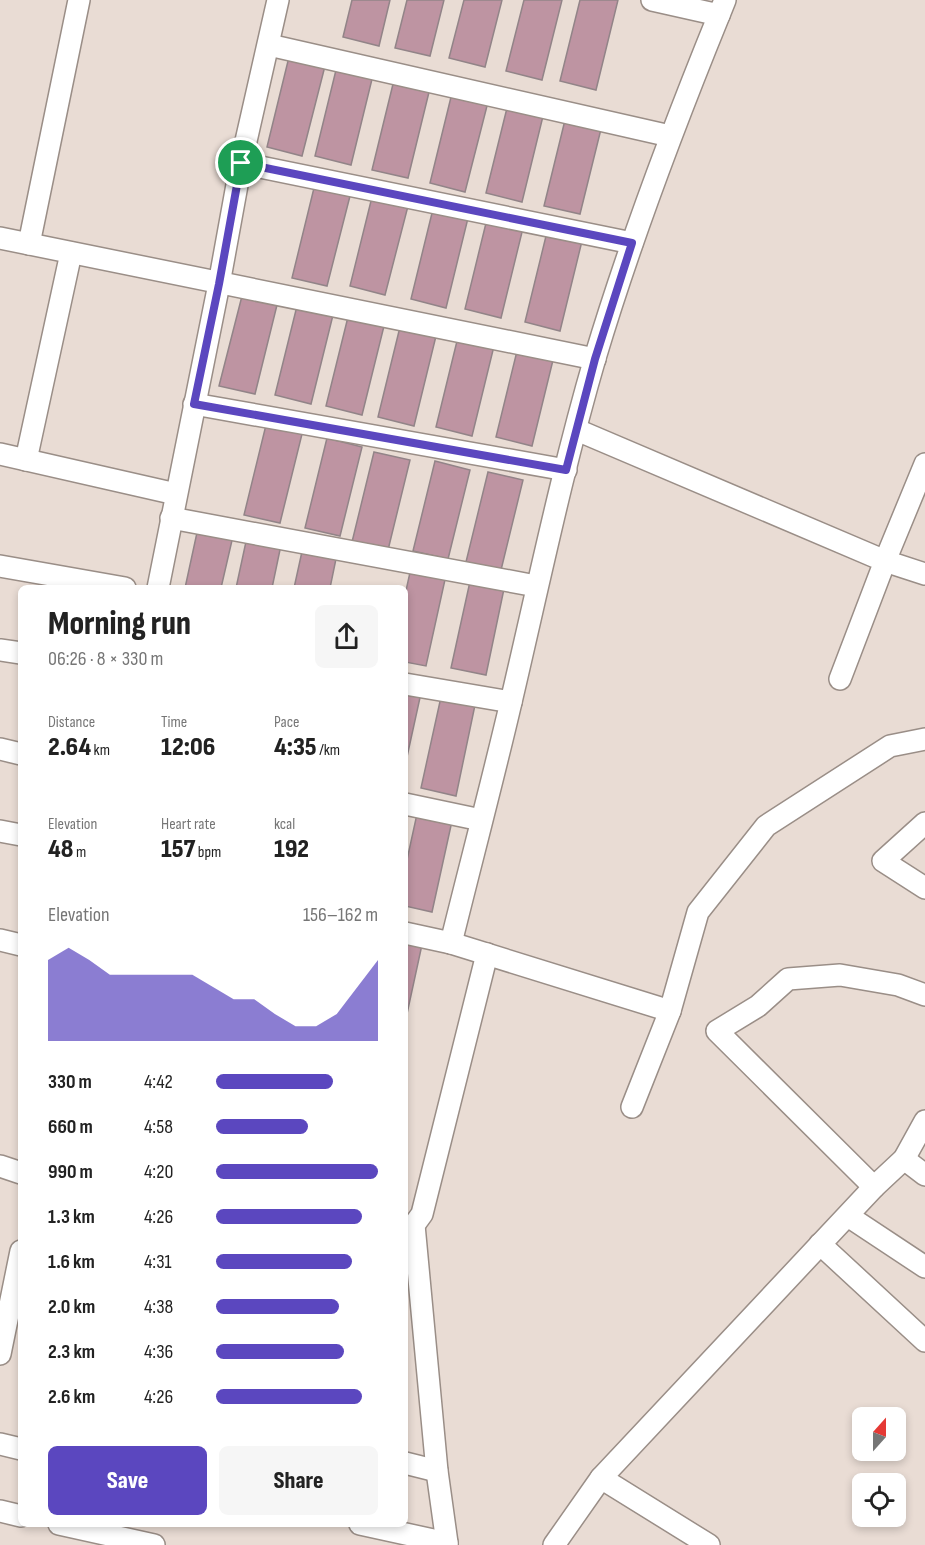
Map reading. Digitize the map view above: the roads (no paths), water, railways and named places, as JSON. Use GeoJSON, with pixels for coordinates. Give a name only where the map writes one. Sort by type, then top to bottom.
{"type":"FeatureCollection","features":[{"type":"Feature","properties":{"kind":"street"},"geometry":{"type":"LineString","coordinates":[[29,244],[79,0]]}},
{"type":"Feature","properties":{"kind":"street"},"geometry":{"type":"LineString","coordinates":[[159,585],[241,163],[278,0]]}},
{"type":"Feature","properties":{"kind":"street"},"geometry":{"type":"LineString","coordinates":[[451,943],[511,702],[536,585],[595,359],[632,243],[670,136],[722,7],[652,0]]}},
{"type":"Feature","properties":{"kind":"street"},"geometry":{"type":"LineString","coordinates":[[269,45],[670,136]]}},
{"type":"Feature","properties":{"kind":"street"},"geometry":{"type":"LineString","coordinates":[[241,163],[632,243]]}},
{"type":"Feature","properties":{"kind":"street"},"geometry":{"type":"LineString","coordinates":[[0,238],[595,359]]}},
{"type":"Feature","properties":{"kind":"street"},"geometry":{"type":"LineString","coordinates":[[26,460],[71,253]]}},
{"type":"Feature","properties":{"kind":"street"},"geometry":{"type":"LineString","coordinates":[[194,404],[566,470]]}},
{"type":"Feature","properties":{"kind":"street"},"geometry":{"type":"LineString","coordinates":[[577,430],[885,561],[925,574]]}},
{"type":"Feature","properties":{"kind":"street"},"geometry":{"type":"LineString","coordinates":[[0,454],[176,494]]}},
{"type":"Feature","properties":{"kind":"street"},"geometry":{"type":"LineString","coordinates":[[840,679],[925,464]]}},
{"type":"Feature","properties":{"kind":"street"},"geometry":{"type":"LineString","coordinates":[[171,518],[536,585]]}},
{"type":"Feature","properties":{"kind":"street"},"geometry":{"type":"LineString","coordinates":[[0,566],[108,585]]}},
{"type":"Feature","properties":{"kind":"street"},"geometry":{"type":"LineString","coordinates":[[0,650],[18,653]]}},
{"type":"Feature","properties":{"kind":"street"},"geometry":{"type":"LineString","coordinates":[[408,685],[511,702]]}},
{"type":"Feature","properties":{"kind":"street"},"geometry":{"type":"LineString","coordinates":[[632,1107],[670,1011],[698,912],[766,826],[890,746],[925,739]]}},
{"type":"Feature","properties":{"kind":"street"},"geometry":{"type":"LineString","coordinates":[[0,749],[18,753]]}},
{"type":"Feature","properties":{"kind":"street"},"geometry":{"type":"LineString","coordinates":[[408,805],[481,820]]}},
{"type":"Feature","properties":{"kind":"street"},"geometry":{"type":"LineString","coordinates":[[925,823],[883,861],[925,888]]}},
{"type":"Feature","properties":{"kind":"street"},"geometry":{"type":"LineString","coordinates":[[0,831],[18,834]]}},
{"type":"Feature","properties":{"kind":"street"},"geometry":{"type":"LineString","coordinates":[[408,934],[451,943],[670,1011]]}},
{"type":"Feature","properties":{"kind":"street"},"geometry":{"type":"LineString","coordinates":[[0,940],[18,944]]}},
{"type":"Feature","properties":{"kind":"street"},"geometry":{"type":"LineString","coordinates":[[373,1527],[447,1544],[409,1227],[422,1214],[487,954]]}},
{"type":"Feature","properties":{"kind":"street"},"geometry":{"type":"LineString","coordinates":[[874,1187],[717,1031],[758,1006],[789,979],[840,975],[898,985],[925,995]]}},
{"type":"Feature","properties":{"kind":"street"},"geometry":{"type":"LineString","coordinates":[[554,1545],[601,1478],[874,1187],[904,1159],[925,1121]]}},
{"type":"Feature","properties":{"kind":"street"},"geometry":{"type":"LineString","coordinates":[[904,1159],[925,1175]]}},
{"type":"Feature","properties":{"kind":"street"},"geometry":{"type":"LineString","coordinates":[[0,1166],[18,1172]]}},
{"type":"Feature","properties":{"kind":"street"},"geometry":{"type":"LineString","coordinates":[[848,1216],[925,1267]]}},
{"type":"Feature","properties":{"kind":"street"},"geometry":{"type":"LineString","coordinates":[[820,1244],[925,1341]]}},
{"type":"Feature","properties":{"kind":"street"},"geometry":{"type":"LineString","coordinates":[[0,1354],[18,1266]]}},
{"type":"Feature","properties":{"kind":"street"},"geometry":{"type":"LineString","coordinates":[[0,1444],[18,1448]]}},
{"type":"Feature","properties":{"kind":"street"},"geometry":{"type":"LineString","coordinates":[[408,1464],[437,1471]]}},
{"type":"Feature","properties":{"kind":"street"},"geometry":{"type":"LineString","coordinates":[[601,1478],[709,1545]]}},
{"type":"Feature","properties":{"kind":"street"},"geometry":{"type":"LineString","coordinates":[[0,1511],[18,1515]]}},
{"type":"Feature","properties":{"kind":"street"},"geometry":{"type":"LineString","coordinates":[[72,1527],[143,1544]]}}]}
